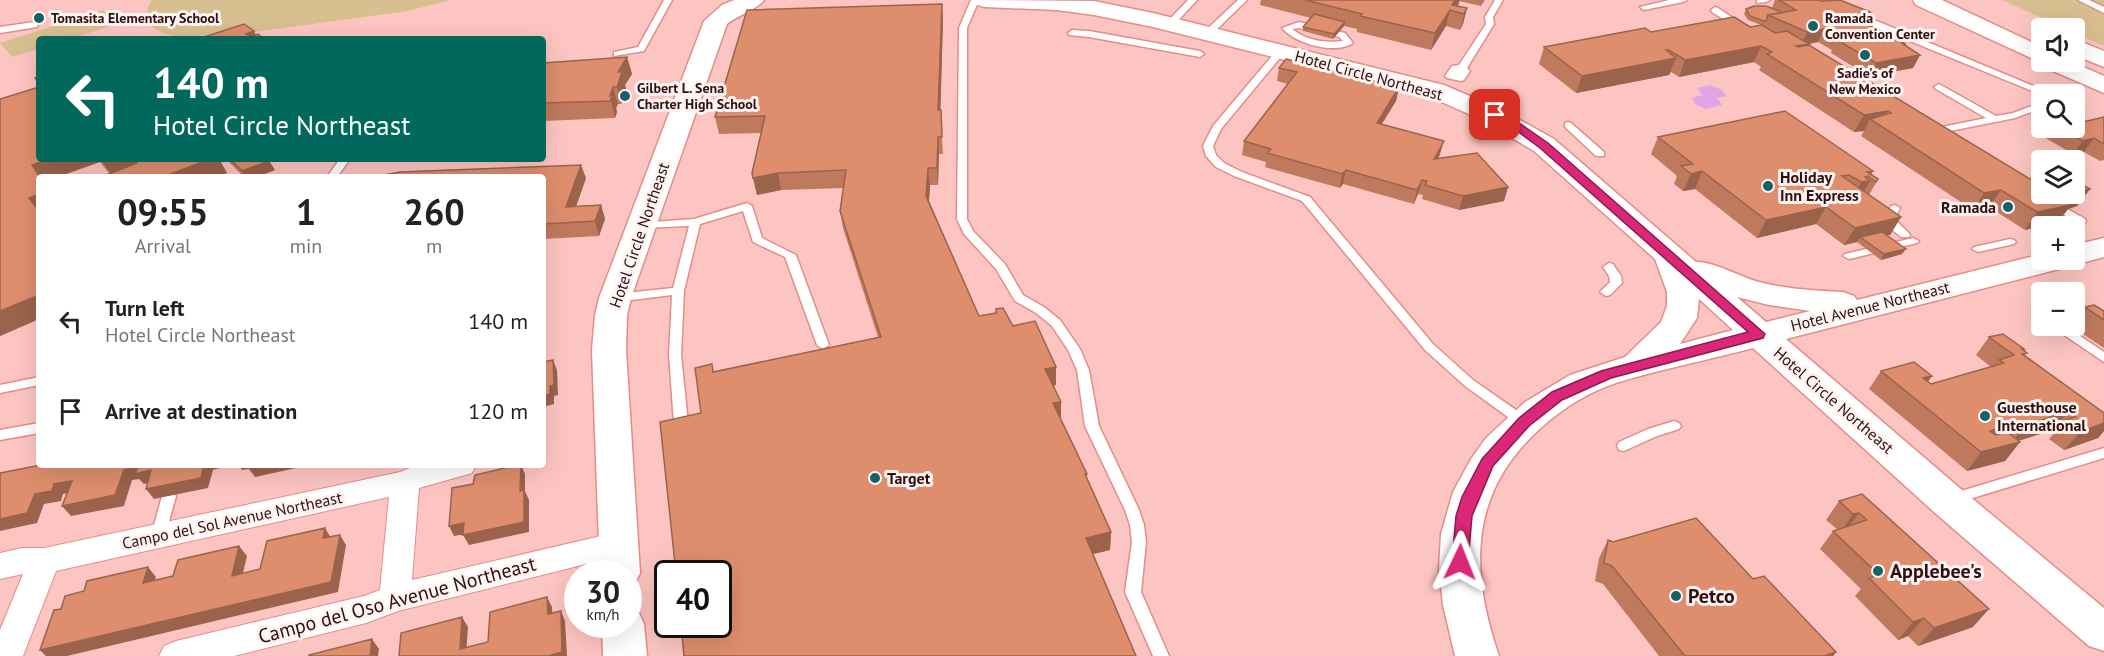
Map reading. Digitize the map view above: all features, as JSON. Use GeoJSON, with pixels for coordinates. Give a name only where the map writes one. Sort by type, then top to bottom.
{"type":"FeatureCollection","features":[{"type":"Feature","properties":{"kind":"street","name":"Hotel Circle Northeast"},"geometry":{"type":"LineString","coordinates":[[619,558],[609,350],[611,315],[615,298],[716,21],[730,10],[753,0]]}},
{"type":"Feature","properties":{"kind":"street","name":"Hotel Circle Northeast"},"geometry":{"type":"LineString","coordinates":[[985,0],[1085,6],[1170,24],[1204,44],[1281,51],[1435,90],[1475,105],[1516,125],[1544,145],[1948,501],[2104,633]]}},
{"type":"Feature","properties":{"kind":"street"},"geometry":{"type":"LineString","coordinates":[[1924,0],[2031,51]]}},
{"type":"Feature","properties":{"kind":"street"},"geometry":{"type":"LineString","coordinates":[[1974,0],[2003,13]]}},
{"type":"Feature","properties":{"kind":"street"},"geometry":{"type":"LineString","coordinates":[[2085,60],[2104,60]]}},
{"type":"Feature","properties":{"kind":"street"},"geometry":{"type":"LineString","coordinates":[[2085,72],[2104,83]]}},
{"type":"Feature","properties":{"kind":"street"},"geometry":{"type":"LineString","coordinates":[[2085,252],[2104,248]]}},
{"type":"Feature","properties":{"kind":"street"},"geometry":{"type":"LineString","coordinates":[[1668,255],[1719,280],[1772,296],[1804,302],[1881,303]]}},
{"type":"Feature","properties":{"kind":"street"},"geometry":{"type":"LineString","coordinates":[[1634,367],[1668,337],[1681,319],[1684,308],[1681,287],[1668,255]]}},
{"type":"Feature","properties":{"kind":"street","name":"Hotel Avenue Northeast"},"geometry":{"type":"LineString","coordinates":[[1477,656],[1464,609],[1460,555],[1464,516],[1470,497],[1487,463],[1524,422],[1557,396],[1575,386],[1634,367],[2031,266]]}},
{"type":"Feature","properties":{"kind":"street","name":"Campo del Sol Avenue Northeast"},"geometry":{"type":"LineString","coordinates":[[0,566],[22,561],[44,561],[405,482],[424,474],[449,468]]}},
{"type":"Feature","properties":{"kind":"street"},"geometry":{"type":"LineString","coordinates":[[395,598],[405,482]]}},
{"type":"Feature","properties":{"kind":"street","name":"Campo del Oso Avenue Northeast"},"geometry":{"type":"LineString","coordinates":[[177,656],[366,609],[395,598],[619,558]]}},
{"type":"Feature","properties":{"kind":"street"},"geometry":{"type":"LineString","coordinates":[[6,656],[44,561]]}},
{"type":"Feature","properties":{"kind":"street"},"geometry":{"type":"LineString","coordinates":[[2052,589],[2104,624]]}},
{"type":"Feature","properties":{"kind":"street"},"geometry":{"type":"LineString","coordinates":[[624,638],[626,656]]}},
{"type":"Feature","properties":{"kind":"lane"},"geometry":{"type":"LineString","coordinates":[[617,54],[637,51],[644,46],[668,0]]}},
{"type":"Feature","properties":{"kind":"lane"},"geometry":{"type":"LineString","coordinates":[[975,0],[963,28],[962,219],[968,232],[1001,267],[1019,298],[1040,310],[1056,323],[1074,349],[1083,370],[1092,426],[1137,525],[1139,542],[1133,592],[1161,656]]}},
{"type":"Feature","properties":{"kind":"lane"},"geometry":{"type":"LineString","coordinates":[[1170,24],[1193,0]]}},
{"type":"Feature","properties":{"kind":"lane"},"geometry":{"type":"LineString","coordinates":[[1072,33],[1204,44],[1243,0]]}},
{"type":"Feature","properties":{"kind":"lane"},"geometry":{"type":"LineString","coordinates":[[1462,68],[1490,24],[1489,17],[1499,0]]}},
{"type":"Feature","properties":{"kind":"lane"},"geometry":{"type":"LineString","coordinates":[[1644,7],[1683,0]]}},
{"type":"Feature","properties":{"kind":"lane"},"geometry":{"type":"LineString","coordinates":[[2082,0],[2104,10]]}},
{"type":"Feature","properties":{"kind":"lane"},"geometry":{"type":"LineString","coordinates":[[1715,10],[1754,34]]}},
{"type":"Feature","properties":{"kind":"lane"},"geometry":{"type":"LineString","coordinates":[[1846,11],[2031,87]]}},
{"type":"Feature","properties":{"kind":"lane"},"geometry":{"type":"LineString","coordinates":[[0,30],[34,25]]}},
{"type":"Feature","properties":{"kind":"lane"},"geometry":{"type":"LineString","coordinates":[[1299,25],[1342,35],[1348,43],[1333,46],[1296,38],[1286,28],[1299,25]]}},
{"type":"Feature","properties":{"kind":"lane"},"geometry":{"type":"LineString","coordinates":[[1281,51],[1216,128],[1208,146],[1211,156],[1220,165],[1238,174],[1306,199],[1434,352],[1469,383],[1524,422]]}},
{"type":"Feature","properties":{"kind":"lane"},"geometry":{"type":"LineString","coordinates":[[1939,87],[1995,119]]}},
{"type":"Feature","properties":{"kind":"lane"},"geometry":{"type":"LineString","coordinates":[[1945,129],[1995,119],[2031,108]]}},
{"type":"Feature","properties":{"kind":"lane"},"geometry":{"type":"LineString","coordinates":[[1568,125],[1600,154]]}},
{"type":"Feature","properties":{"kind":"lane"},"geometry":{"type":"LineString","coordinates":[[641,225],[695,222],[747,206],[757,240],[790,255],[823,345]]}},
{"type":"Feature","properties":{"kind":"lane"},"geometry":{"type":"LineString","coordinates":[[1849,256],[1909,238],[1893,225],[1890,218],[1895,208]]}},
{"type":"Feature","properties":{"kind":"lane"},"geometry":{"type":"LineString","coordinates":[[2064,210],[2073,216]]}},
{"type":"Feature","properties":{"kind":"lane"},"geometry":{"type":"LineString","coordinates":[[681,423],[675,355],[678,291],[695,222]]}},
{"type":"Feature","properties":{"kind":"lane"},"geometry":{"type":"LineString","coordinates":[[1978,249],[2010,242]]}},
{"type":"Feature","properties":{"kind":"lane"},"geometry":{"type":"LineString","coordinates":[[1606,292],[1616,283],[1615,276],[1609,267]]}},
{"type":"Feature","properties":{"kind":"lane"},"geometry":{"type":"LineString","coordinates":[[615,298],[678,291]]}},
{"type":"Feature","properties":{"kind":"lane"},"geometry":{"type":"LineString","coordinates":[[2072,336],[2104,358]]}},
{"type":"Feature","properties":{"kind":"lane"},"geometry":{"type":"LineString","coordinates":[[0,389],[36,382]]}},
{"type":"Feature","properties":{"kind":"lane"},"geometry":{"type":"LineString","coordinates":[[1624,446],[1653,432],[1674,426]]}},
{"type":"Feature","properties":{"kind":"lane"},"geometry":{"type":"LineString","coordinates":[[0,435],[36,429]]}},
{"type":"Feature","properties":{"kind":"lane"},"geometry":{"type":"LineString","coordinates":[[1948,501],[2104,453]]}},
{"type":"Feature","properties":{"kind":"lane"},"geometry":{"type":"LineString","coordinates":[[158,536],[169,496]]}},
{"type":"Feature","properties":{"kind":"shaded area"},"geometry":{"type":"Polygon","coordinates":[[[152,0],[450,0],[408,11],[225,36],[173,36],[163,33],[147,21],[148,7],[152,0]]]}},
{"type":"Feature","properties":{"kind":"shaded area"},"geometry":{"type":"Polygon","coordinates":[[[2002,0],[2104,0],[2104,46],[2085,37],[2085,18],[2042,18],[2002,0]]]}},
{"type":"Feature","properties":{"kind":"shaded area"},"geometry":{"type":"Polygon","coordinates":[[[103,10],[117,24],[79,36],[36,36],[36,50],[12,57],[0,43],[103,10]]]}},
{"type":"Feature","properties":{"kind":"shaded area"},"geometry":{"type":"Polygon","coordinates":[[[1710,85],[1722,90],[1726,96],[1717,98],[1722,105],[1706,109],[1695,104],[1692,98],[1702,95],[1697,88],[1710,85]]]}},
{"type":"Feature","properties":{"kind":"building"},"geometry":{"type":"Polygon","coordinates":[[[1305,0],[1455,0],[1452,5],[1467,8],[1464,14],[1450,10],[1435,33],[1360,16],[1362,14],[1305,0]]]}},
{"type":"Feature","properties":{"kind":"building"},"geometry":{"type":"Polygon","coordinates":[[[1779,0],[1840,0],[1870,12],[1852,15],[1885,35],[1906,44],[1903,44],[1920,55],[1876,63],[1837,40],[1842,39],[1824,29],[1807,32],[1768,15],[1796,10],[1779,0]]]}},
{"type":"Feature","properties":{"kind":"building","name":"Target"},"geometry":{"type":"Polygon","coordinates":[[[942,4],[938,110],[941,110],[942,137],[938,137],[937,168],[928,168],[926,196],[979,316],[996,313],[996,309],[1003,308],[1013,326],[1035,321],[1056,367],[1045,369],[1061,402],[1053,403],[1087,474],[1085,474],[1111,532],[1086,538],[1136,656],[684,656],[682,638],[732,638],[732,560],[675,560],[660,422],[701,413],[695,368],[712,364],[713,372],[881,337],[840,211],[846,170],[778,173],[753,178],[752,173],[765,116],[715,117],[747,10],[942,4]]]}},
{"type":"Feature","properties":{"kind":"building"},"geometry":{"type":"Polygon","coordinates":[[[1766,6],[1781,13],[1768,15],[1764,21],[1750,16],[1746,9],[1766,6]]]}},
{"type":"Feature","properties":{"kind":"building"},"geometry":{"type":"Polygon","coordinates":[[[1314,14],[1345,22],[1334,34],[1303,27],[1314,14]]]}},
{"type":"Feature","properties":{"kind":"building"},"geometry":{"type":"Polygon","coordinates":[[[1734,17],[1750,27],[1762,25],[1775,33],[1787,31],[1809,44],[1796,46],[1809,45],[2031,180],[2031,204],[2071,205],[2037,212],[2001,190],[1984,193],[1870,119],[1891,113],[1888,111],[1864,115],[1767,54],[1772,52],[1761,46],[1685,60],[1666,50],[1676,58],[1582,76],[1544,47],[1645,28],[1651,32],[1734,17]]]}},
{"type":"Feature","properties":{"kind":"building"},"geometry":{"type":"Polygon","coordinates":[[[244,24],[254,31],[246,34],[249,36],[207,36],[244,24]]]}},
{"type":"Feature","properties":{"kind":"building"},"geometry":{"type":"Polygon","coordinates":[[[627,57],[618,72],[622,72],[617,87],[613,87],[610,101],[546,103],[546,63],[627,57]]]}},
{"type":"Feature","properties":{"kind":"building"},"geometry":{"type":"Polygon","coordinates":[[[1286,59],[1399,87],[1377,123],[1444,141],[1434,159],[1477,153],[1508,187],[1463,196],[1425,185],[1427,181],[1422,180],[1417,190],[1346,170],[1342,174],[1267,153],[1271,149],[1244,141],[1297,72],[1279,68],[1286,59]]]}},
{"type":"Feature","properties":{"kind":"building"},"geometry":{"type":"Polygon","coordinates":[[[36,88],[36,162],[40,162],[32,165],[38,174],[36,174],[36,195],[29,198],[36,207],[36,296],[0,311],[0,99],[36,88]]]}},
{"type":"Feature","properties":{"kind":"building","name":"Holiday Inn Express"},"geometry":{"type":"Polygon","coordinates":[[[1785,111],[1873,171],[1867,172],[1878,179],[1876,182],[1868,176],[1865,177],[1870,181],[1861,182],[1849,175],[1842,176],[1901,217],[1855,228],[1826,207],[1766,220],[1702,171],[1691,174],[1681,166],[1693,164],[1658,137],[1785,111]]]}},
{"type":"Feature","properties":{"kind":"building"},"geometry":{"type":"Polygon","coordinates":[[[2104,117],[2104,144],[2094,138],[2083,141],[2077,138],[2085,138],[2085,121],[2104,117]]]}},
{"type":"Feature","properties":{"kind":"building"},"geometry":{"type":"Polygon","coordinates":[[[202,162],[171,174],[109,174],[137,163],[202,162]]]}},
{"type":"Feature","properties":{"kind":"building"},"geometry":{"type":"Polygon","coordinates":[[[233,162],[266,162],[242,171],[233,162]]]}},
{"type":"Feature","properties":{"kind":"building"},"geometry":{"type":"Polygon","coordinates":[[[581,165],[566,207],[601,205],[595,221],[546,224],[546,174],[390,174],[581,165]]]}},
{"type":"Feature","properties":{"kind":"building"},"geometry":{"type":"Polygon","coordinates":[[[1882,232],[1906,249],[1884,254],[1860,237],[1882,232]]]}},
{"type":"Feature","properties":{"kind":"building"},"geometry":{"type":"Polygon","coordinates":[[[2094,305],[2104,311],[2104,320],[2085,307],[2094,305]]]}},
{"type":"Feature","properties":{"kind":"building"},"geometry":{"type":"Polygon","coordinates":[[[2003,334],[2027,353],[2022,354],[2104,413],[2104,423],[2080,432],[2065,420],[2076,417],[2069,411],[2026,425],[2022,421],[1990,431],[1995,435],[2007,432],[2020,442],[1981,452],[1881,371],[1914,362],[1932,376],[1923,378],[1931,384],[2004,363],[1999,360],[2014,355],[1989,337],[2003,334]]]}},
{"type":"Feature","properties":{"kind":"building"},"geometry":{"type":"Polygon","coordinates":[[[553,360],[554,385],[550,386],[550,394],[546,395],[546,361],[553,360]]]}},
{"type":"Feature","properties":{"kind":"building"},"geometry":{"type":"Polygon","coordinates":[[[36,466],[36,468],[133,468],[124,470],[115,495],[62,506],[72,481],[54,484],[52,491],[35,494],[27,513],[0,519],[0,473],[36,466]]]}},
{"type":"Feature","properties":{"kind":"building"},"geometry":{"type":"Polygon","coordinates":[[[138,468],[203,468],[201,478],[146,489],[151,470],[135,474],[138,468]]]}},
{"type":"Feature","properties":{"kind":"building"},"geometry":{"type":"Polygon","coordinates":[[[504,468],[521,468],[520,491],[524,490],[524,522],[463,535],[464,523],[449,526],[452,488],[473,484],[475,475],[504,468]]]}},
{"type":"Feature","properties":{"kind":"building"},"geometry":{"type":"Polygon","coordinates":[[[1862,494],[1989,609],[1934,628],[1924,618],[1913,622],[1869,578],[1879,575],[1833,531],[1867,520],[1859,513],[1853,514],[1839,501],[1862,494]]]}},
{"type":"Feature","properties":{"kind":"building","name":"Petco"},"geometry":{"type":"Polygon","coordinates":[[[1696,518],[1753,579],[1764,576],[1836,652],[1824,656],[1685,656],[1612,566],[1604,563],[1608,540],[1613,542],[1696,518]]]}},
{"type":"Feature","properties":{"kind":"building"},"geometry":{"type":"Polygon","coordinates":[[[325,528],[323,538],[340,535],[331,582],[40,650],[54,610],[61,609],[65,596],[84,591],[87,581],[148,567],[143,583],[173,576],[178,560],[239,546],[232,576],[260,569],[267,541],[325,528]]]}},
{"type":"Feature","properties":{"kind":"building"},"geometry":{"type":"Polygon","coordinates":[[[547,597],[548,614],[561,611],[562,652],[548,656],[399,656],[401,633],[462,617],[460,649],[488,642],[490,612],[547,597]]]}},
{"type":"Feature","properties":{"kind":"building"},"geometry":{"type":"Polygon","coordinates":[[[372,639],[370,656],[309,656],[309,655],[372,639]]]}},
{"type":"Feature","properties":{"kind":"place","name":"Tomasita Elementary School"},"geometry":{"type":"Point","coordinates":[39,18]}},
{"type":"Feature","properties":{"kind":"place","name":"Ramada Convention Center"},"geometry":{"type":"Point","coordinates":[1813,26]}},
{"type":"Feature","properties":{"kind":"place","name":"Sadie's of New Mexico"},"geometry":{"type":"Point","coordinates":[1865,55]}},
{"type":"Feature","properties":{"kind":"place","name":"Gilbert L. Sena Charter High School"},"geometry":{"type":"Point","coordinates":[625,96]}},
{"type":"Feature","properties":{"kind":"place","name":"Holiday Inn Express"},"geometry":{"type":"Point","coordinates":[1768,186]}},
{"type":"Feature","properties":{"kind":"place","name":"Ramada"},"geometry":{"type":"Point","coordinates":[2008,207]}},
{"type":"Feature","properties":{"kind":"place","name":"Guesthouse International"},"geometry":{"type":"Point","coordinates":[1985,416]}},
{"type":"Feature","properties":{"kind":"place","name":"Target"},"geometry":{"type":"Point","coordinates":[875,478]}},
{"type":"Feature","properties":{"kind":"place","name":"Applebee's"},"geometry":{"type":"Point","coordinates":[1878,571]}},
{"type":"Feature","properties":{"kind":"place","name":"Petco"},"geometry":{"type":"Point","coordinates":[1676,596]}},
{"type":"Feature","properties":{"kind":"route"},"geometry":{"type":"LineString","coordinates":[[1460,562],[1464,516],[1470,497],[1487,463],[1499,447],[1524,422],[1557,396],[1606,374],[1759,334],[1544,145],[1516,125],[1495,115]]}}]}
